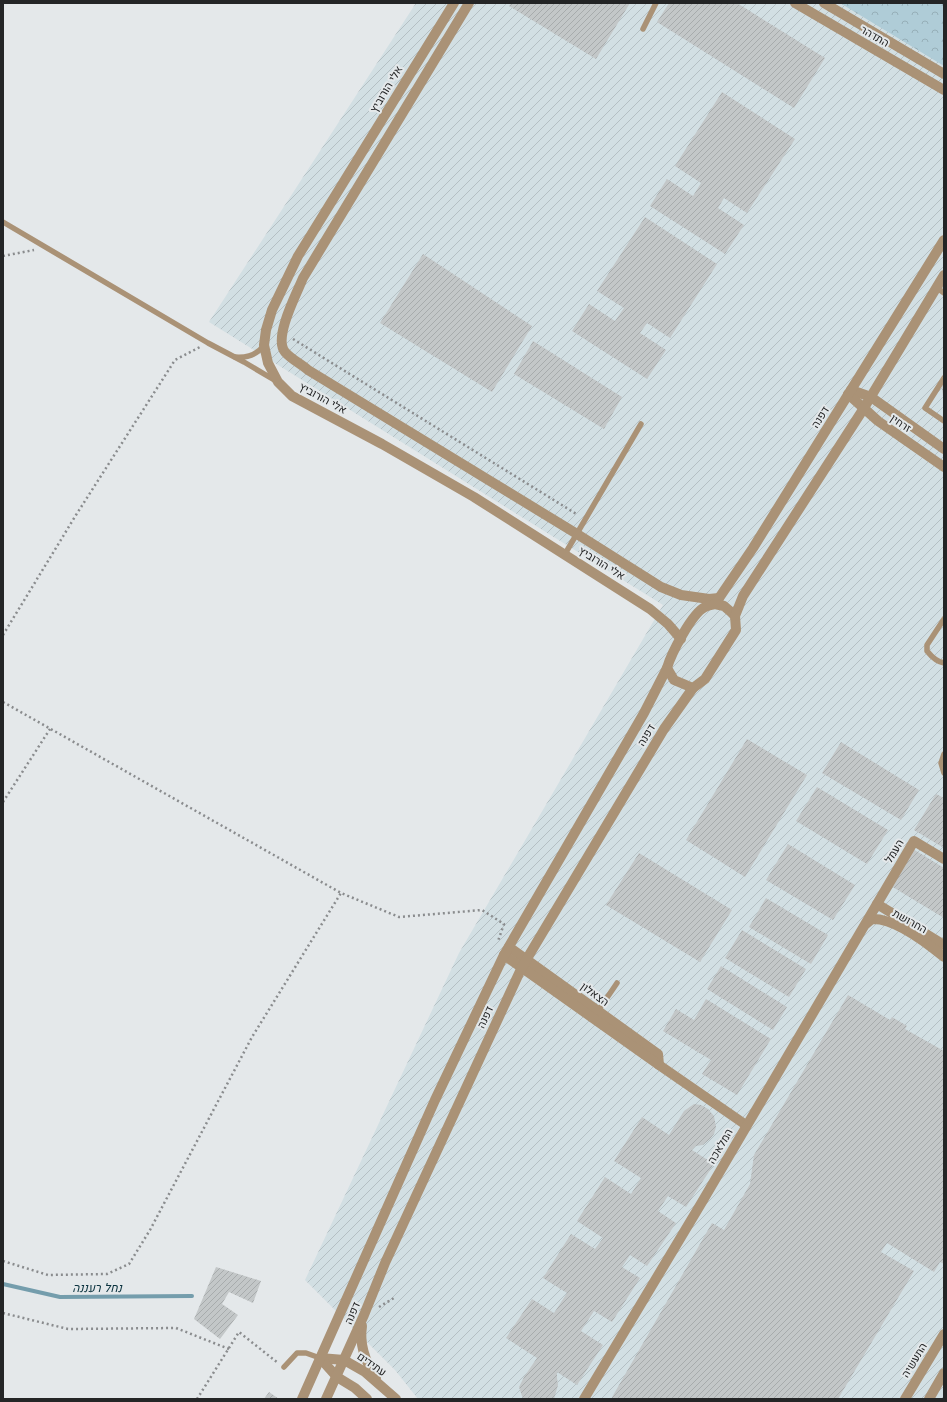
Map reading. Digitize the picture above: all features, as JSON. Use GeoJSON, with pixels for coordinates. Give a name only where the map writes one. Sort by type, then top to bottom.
{"type":"FeatureCollection","features":[{"type":"Feature","properties":{"kind":"street","name":"אלי הורוביץ"},"geometry":{"type":"LineString","coordinates":[[454,3],[298,256],[272,310],[266,330],[264,345],[271,372],[278,382],[292,396],[382,444],[474,497],[650,609],[668,624],[681,639]]}},
{"type":"Feature","properties":{"kind":"street","name":"אלי הורוביץ"},"geometry":{"type":"LineString","coordinates":[[469,3],[303,278],[285,323],[281,342],[285,352],[308,370],[661,587],[681,595],[717,601]]}},
{"type":"Feature","properties":{"kind":"street","name":"התדהר"},"geometry":{"type":"LineString","coordinates":[[795,3],[944,90]]}},
{"type":"Feature","properties":{"kind":"street","name":"התדהר"},"geometry":{"type":"LineString","coordinates":[[824,3],[944,74]]}},
{"type":"Feature","properties":{"kind":"street","name":"דפנה"},"geometry":{"type":"LineString","coordinates":[[302,1399],[435,1100],[507,951],[644,713],[667,668],[670,656],[696,615],[705,607],[717,601],[753,548],[944,240]]}},
{"type":"Feature","properties":{"kind":"street"},"geometry":{"type":"LineString","coordinates":[[717,601],[735,616],[743,596],[940,290],[944,275]]}},
{"type":"Feature","properties":{"kind":"street","name":"זרחין"},"geometry":{"type":"LineString","coordinates":[[849,392],[871,397],[944,449]]}},
{"type":"Feature","properties":{"kind":"street","name":"זרחין"},"geometry":{"type":"LineString","coordinates":[[849,392],[878,422],[944,467]]}},
{"type":"Feature","properties":{"kind":"street","name":"דפנה"},"geometry":{"type":"LineString","coordinates":[[326,1399],[364,1315],[385,1263],[524,963],[664,729],[693,688],[705,680],[736,630],[735,616]]}},
{"type":"Feature","properties":{"kind":"street"},"geometry":{"type":"LineString","coordinates":[[667,668],[674,680],[693,688]]}},
{"type":"Feature","properties":{"kind":"street","name":"העמל"},"geometry":{"type":"LineString","coordinates":[[877,904],[914,841],[944,859]]}},
{"type":"Feature","properties":{"kind":"street","name":"המלאכה"},"geometry":{"type":"LineString","coordinates":[[584,1399],[877,904]]}},
{"type":"Feature","properties":{"kind":"street","name":"החרושת"},"geometry":{"type":"LineString","coordinates":[[877,904],[944,945]]}},
{"type":"Feature","properties":{"kind":"street","name":"החרושת"},"geometry":{"type":"LineString","coordinates":[[863,927],[872,919],[880,918],[891,922],[923,941],[944,957]]}},
{"type":"Feature","properties":{"kind":"street","name":"הצאלון"},"geometry":{"type":"LineString","coordinates":[[507,951],[659,1065],[746,1125]]}},
{"type":"Feature","properties":{"kind":"street","name":"הצאלון"},"geometry":{"type":"LineString","coordinates":[[524,963],[598,1011],[658,1054],[659,1065]]}},
{"type":"Feature","properties":{"kind":"street"},"geometry":{"type":"LineString","coordinates":[[364,1315],[361,1330],[364,1355],[382,1387]]}},
{"type":"Feature","properties":{"kind":"street","name":"התעשיה"},"geometry":{"type":"LineString","coordinates":[[905,1399],[944,1334]]}},
{"type":"Feature","properties":{"kind":"street"},"geometry":{"type":"LineString","coordinates":[[320,1358],[337,1377],[367,1399]]}},
{"type":"Feature","properties":{"kind":"street","name":"עתידים"},"geometry":{"type":"LineString","coordinates":[[320,1358],[344,1360],[365,1372],[396,1399]]}},
{"type":"Feature","properties":{"kind":"street"},"geometry":{"type":"LineString","coordinates":[[929,1399],[944,1373]]}},
{"type":"Feature","properties":{"kind":"lane"},"geometry":{"type":"LineString","coordinates":[[643,29],[656,3]]}},
{"type":"Feature","properties":{"kind":"lane"},"geometry":{"type":"LineString","coordinates":[[3,222],[208,344],[278,382]]}},
{"type":"Feature","properties":{"kind":"lane"},"geometry":{"type":"LineString","coordinates":[[233,357],[252,355],[264,345]]}},
{"type":"Feature","properties":{"kind":"lane"},"geometry":{"type":"LineString","coordinates":[[944,378],[925,408],[944,421]]}},
{"type":"Feature","properties":{"kind":"lane"},"geometry":{"type":"LineString","coordinates":[[565,554],[641,424]]}},
{"type":"Feature","properties":{"kind":"lane"},"geometry":{"type":"LineString","coordinates":[[944,619],[927,646],[927,651],[930,655],[944,663]]}},
{"type":"Feature","properties":{"kind":"lane"},"geometry":{"type":"LineString","coordinates":[[944,754],[941,763],[944,773]]}},
{"type":"Feature","properties":{"kind":"lane"},"geometry":{"type":"LineString","coordinates":[[598,1011],[617,983]]}},
{"type":"Feature","properties":{"kind":"lane"},"geometry":{"type":"LineString","coordinates":[[284,1367],[297,1353],[306,1353],[320,1358]]}},
{"type":"Feature","properties":{"kind":"path"},"geometry":{"type":"LineString","coordinates":[[3,256],[47,248]]}},
{"type":"Feature","properties":{"kind":"path"},"geometry":{"type":"LineString","coordinates":[[283,333],[585,520]]}},
{"type":"Feature","properties":{"kind":"path"},"geometry":{"type":"LineString","coordinates":[[3,635],[76,515],[175,360],[208,344]]}},
{"type":"Feature","properties":{"kind":"path"},"geometry":{"type":"LineString","coordinates":[[3,702],[341,893],[400,917],[482,910],[504,924],[498,941],[507,951]]}},
{"type":"Feature","properties":{"kind":"path"},"geometry":{"type":"LineString","coordinates":[[3,802],[50,728]]}},
{"type":"Feature","properties":{"kind":"path"},"geometry":{"type":"LineString","coordinates":[[3,1261],[48,1275],[107,1274],[129,1264],[150,1230],[252,1037],[341,893]]}},
{"type":"Feature","properties":{"kind":"path"},"geometry":{"type":"LineString","coordinates":[[3,1313],[68,1329],[176,1328],[229,1348]]}},
{"type":"Feature","properties":{"kind":"path"},"geometry":{"type":"LineString","coordinates":[[197,1399],[239,1332],[284,1367]]}},
{"type":"Feature","properties":{"kind":"shaded area"},"geometry":{"type":"Polygon","coordinates":[[[416,3],[903,3],[944,28],[944,1399],[418,1399],[395,1370],[305,1280],[459,953],[663,605],[209,322],[416,3]]]}},
{"type":"Feature","properties":{"kind":"green space"},"geometry":{"type":"Polygon","coordinates":[[[840,3],[944,4],[944,66],[840,3]]]}},
{"type":"Feature","properties":{"kind":"building"},"geometry":{"type":"Polygon","coordinates":[[[511,3],[630,3],[596,59],[509,6],[511,3]]]}},
{"type":"Feature","properties":{"kind":"building"},"geometry":{"type":"Polygon","coordinates":[[[669,3],[737,3],[825,58],[794,108],[657,22],[669,3]]]}},
{"type":"Feature","properties":{"kind":"building"},"geometry":{"type":"Polygon","coordinates":[[[722,92],[795,139],[747,213],[724,198],[718,208],[744,225],[725,254],[650,206],[667,179],[693,196],[701,183],[675,166],[722,92]]]}},
{"type":"Feature","properties":{"kind":"building"},"geometry":{"type":"Polygon","coordinates":[[[645,217],[717,264],[670,338],[647,323],[640,333],[666,350],[647,379],[572,331],[589,304],[615,321],[624,308],[597,291],[645,217]]]}},
{"type":"Feature","properties":{"kind":"building"},"geometry":{"type":"Polygon","coordinates":[[[423,254],[532,326],[492,392],[380,323],[423,254]]]}},
{"type":"Feature","properties":{"kind":"building"},"geometry":{"type":"Polygon","coordinates":[[[533,341],[622,397],[604,429],[514,374],[533,341]]]}},
{"type":"Feature","properties":{"kind":"building"},"geometry":{"type":"Polygon","coordinates":[[[944,383],[944,396],[943,396],[941,384],[944,383]]]}},
{"type":"Feature","properties":{"kind":"building"},"geometry":{"type":"Polygon","coordinates":[[[747,739],[807,775],[745,877],[686,840],[747,739]]]}},
{"type":"Feature","properties":{"kind":"building"},"geometry":{"type":"Polygon","coordinates":[[[841,742],[919,790],[901,820],[822,773],[841,742]]]}},
{"type":"Feature","properties":{"kind":"building"},"geometry":{"type":"Polygon","coordinates":[[[817,787],[888,830],[867,864],[796,821],[817,787]]]}},
{"type":"Feature","properties":{"kind":"building"},"geometry":{"type":"Polygon","coordinates":[[[936,794],[944,798],[944,848],[914,830],[936,794]]]}},
{"type":"Feature","properties":{"kind":"building"},"geometry":{"type":"Polygon","coordinates":[[[788,844],[855,885],[833,920],[766,880],[788,844]]]}},
{"type":"Feature","properties":{"kind":"building"},"geometry":{"type":"Polygon","coordinates":[[[913,849],[944,868],[944,918],[891,886],[913,849]]]}},
{"type":"Feature","properties":{"kind":"building"},"geometry":{"type":"Polygon","coordinates":[[[639,853],[732,910],[700,962],[606,905],[639,853]]]}},
{"type":"Feature","properties":{"kind":"building"},"geometry":{"type":"Polygon","coordinates":[[[766,898],[828,935],[811,964],[749,927],[766,898]]]}},
{"type":"Feature","properties":{"kind":"building"},"geometry":{"type":"Polygon","coordinates":[[[742,930],[806,969],[789,997],[725,958],[742,930]]]}},
{"type":"Feature","properties":{"kind":"building"},"geometry":{"type":"Polygon","coordinates":[[[721,966],[787,1007],[773,1030],[707,989],[721,966]]]}},
{"type":"Feature","properties":{"kind":"building"},"geometry":{"type":"Polygon","coordinates":[[[848,995],[890,1020],[892,1017],[907,1026],[905,1029],[944,1051],[944,1264],[940,1262],[934,1272],[887,1243],[881,1252],[914,1271],[838,1399],[611,1399],[712,1223],[724,1230],[750,1184],[754,1155],[848,995]]]}},
{"type":"Feature","properties":{"kind":"building"},"geometry":{"type":"Polygon","coordinates":[[[706,999],[771,1039],[737,1095],[702,1074],[711,1060],[663,1031],[676,1009],[694,1020],[706,999]]]}},
{"type":"Feature","properties":{"kind":"building"},"geometry":{"type":"Polygon","coordinates":[[[694,1104],[701,1105],[708,1109],[714,1116],[716,1127],[714,1134],[710,1139],[703,1145],[696,1146],[692,1150],[714,1164],[686,1207],[668,1196],[658,1211],[676,1223],[647,1266],[630,1255],[622,1267],[640,1278],[612,1322],[594,1311],[581,1331],[603,1345],[577,1385],[557,1372],[558,1385],[554,1399],[523,1399],[519,1387],[537,1358],[506,1338],[532,1299],[554,1313],[567,1293],[543,1278],[571,1234],[595,1249],[603,1238],[577,1221],[605,1177],[631,1194],[641,1178],[614,1161],[642,1117],[669,1135],[684,1111],[694,1104]]]}},
{"type":"Feature","properties":{"kind":"building"},"geometry":{"type":"Polygon","coordinates":[[[216,1267],[261,1281],[253,1303],[229,1292],[222,1304],[238,1315],[220,1339],[194,1319],[216,1267]]]}},
{"type":"Feature","properties":{"kind":"building"},"geometry":{"type":"Polygon","coordinates":[[[269,1392],[279,1399],[264,1399],[269,1392]]]}},
{"type":"Feature","properties":{"kind":"waterway","name":"נחל רעננה"},"geometry":{"type":"LineString","coordinates":[[3,1284],[60,1297],[192,1296]]}}]}
